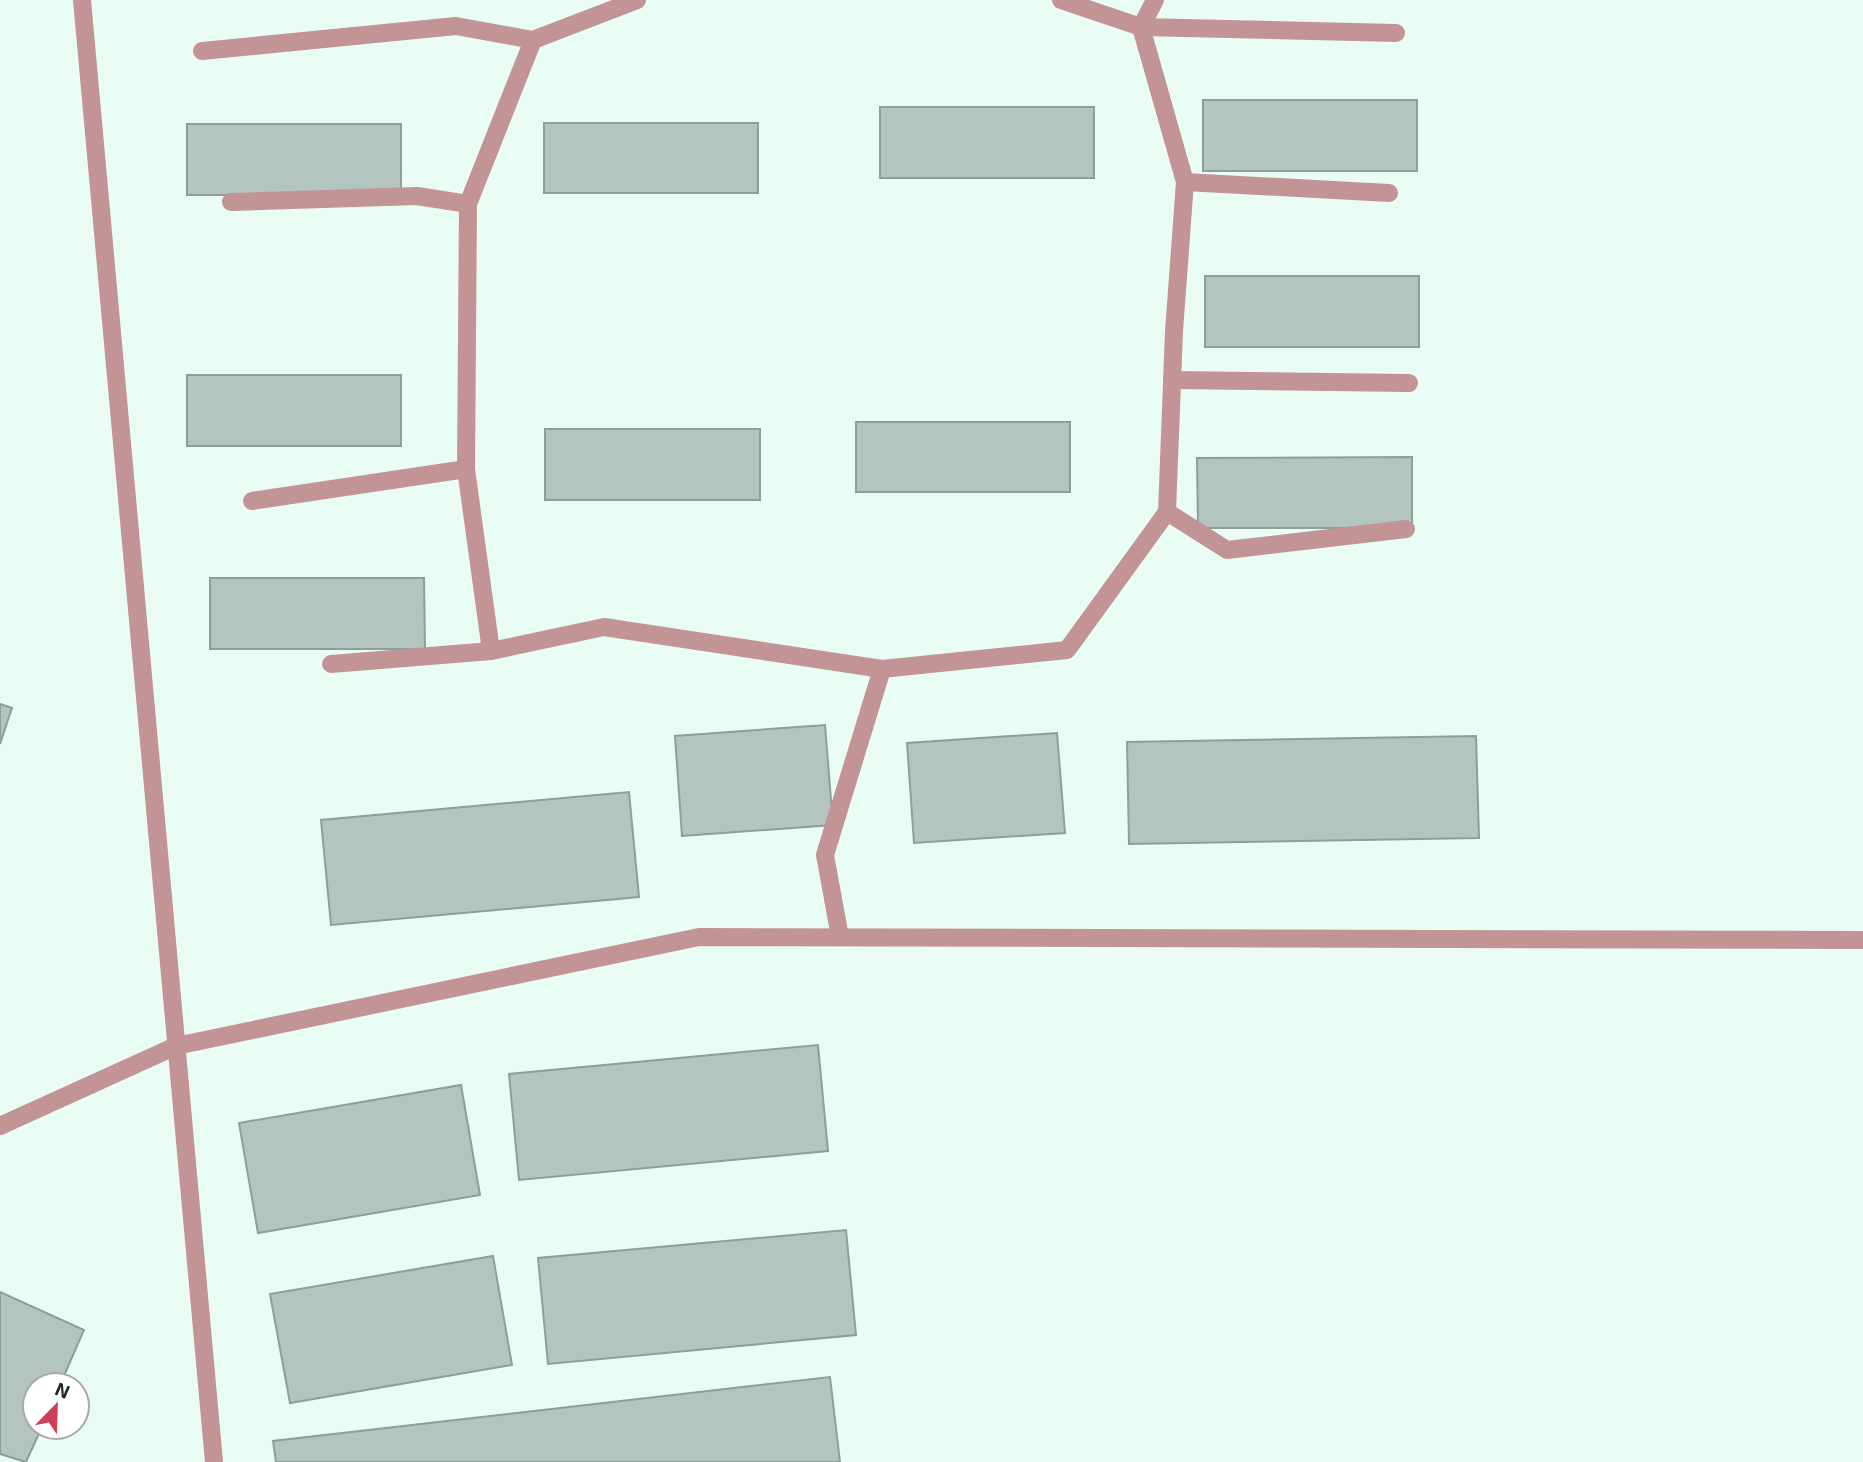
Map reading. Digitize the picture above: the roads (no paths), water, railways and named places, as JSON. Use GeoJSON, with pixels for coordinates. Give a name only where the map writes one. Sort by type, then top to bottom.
{"type":"FeatureCollection","features":[{"type":"Feature","properties":{"kind":"street"},"geometry":{"type":"LineString","coordinates":[[82,0],[214,1462]]}},
{"type":"Feature","properties":{"kind":"street"},"geometry":{"type":"LineString","coordinates":[[202,51],[456,26],[533,40],[637,0]]}},
{"type":"Feature","properties":{"kind":"street"},"geometry":{"type":"LineString","coordinates":[[1061,0],[1142,27],[1396,33]]}},
{"type":"Feature","properties":{"kind":"street"},"geometry":{"type":"LineString","coordinates":[[331,664],[491,651],[604,627],[882,669],[1067,650],[1167,512],[1172,380],[1185,182],[1142,27],[1155,0]]}},
{"type":"Feature","properties":{"kind":"street"},"geometry":{"type":"LineString","coordinates":[[491,651],[466,469],[468,204],[533,40]]}},
{"type":"Feature","properties":{"kind":"street"},"geometry":{"type":"LineString","coordinates":[[1185,182],[1389,193]]}},
{"type":"Feature","properties":{"kind":"street"},"geometry":{"type":"LineString","coordinates":[[231,202],[417,196],[468,204]]}},
{"type":"Feature","properties":{"kind":"street"},"geometry":{"type":"LineString","coordinates":[[1172,380],[1409,383]]}},
{"type":"Feature","properties":{"kind":"street"},"geometry":{"type":"LineString","coordinates":[[252,501],[466,469]]}},
{"type":"Feature","properties":{"kind":"street"},"geometry":{"type":"LineString","coordinates":[[1167,512],[1227,550],[1406,529]]}},
{"type":"Feature","properties":{"kind":"street"},"geometry":{"type":"LineString","coordinates":[[840,937],[825,855],[882,669]]}},
{"type":"Feature","properties":{"kind":"street"},"geometry":{"type":"LineString","coordinates":[[0,1126],[176,1046],[699,937],[1863,940]]}}]}
